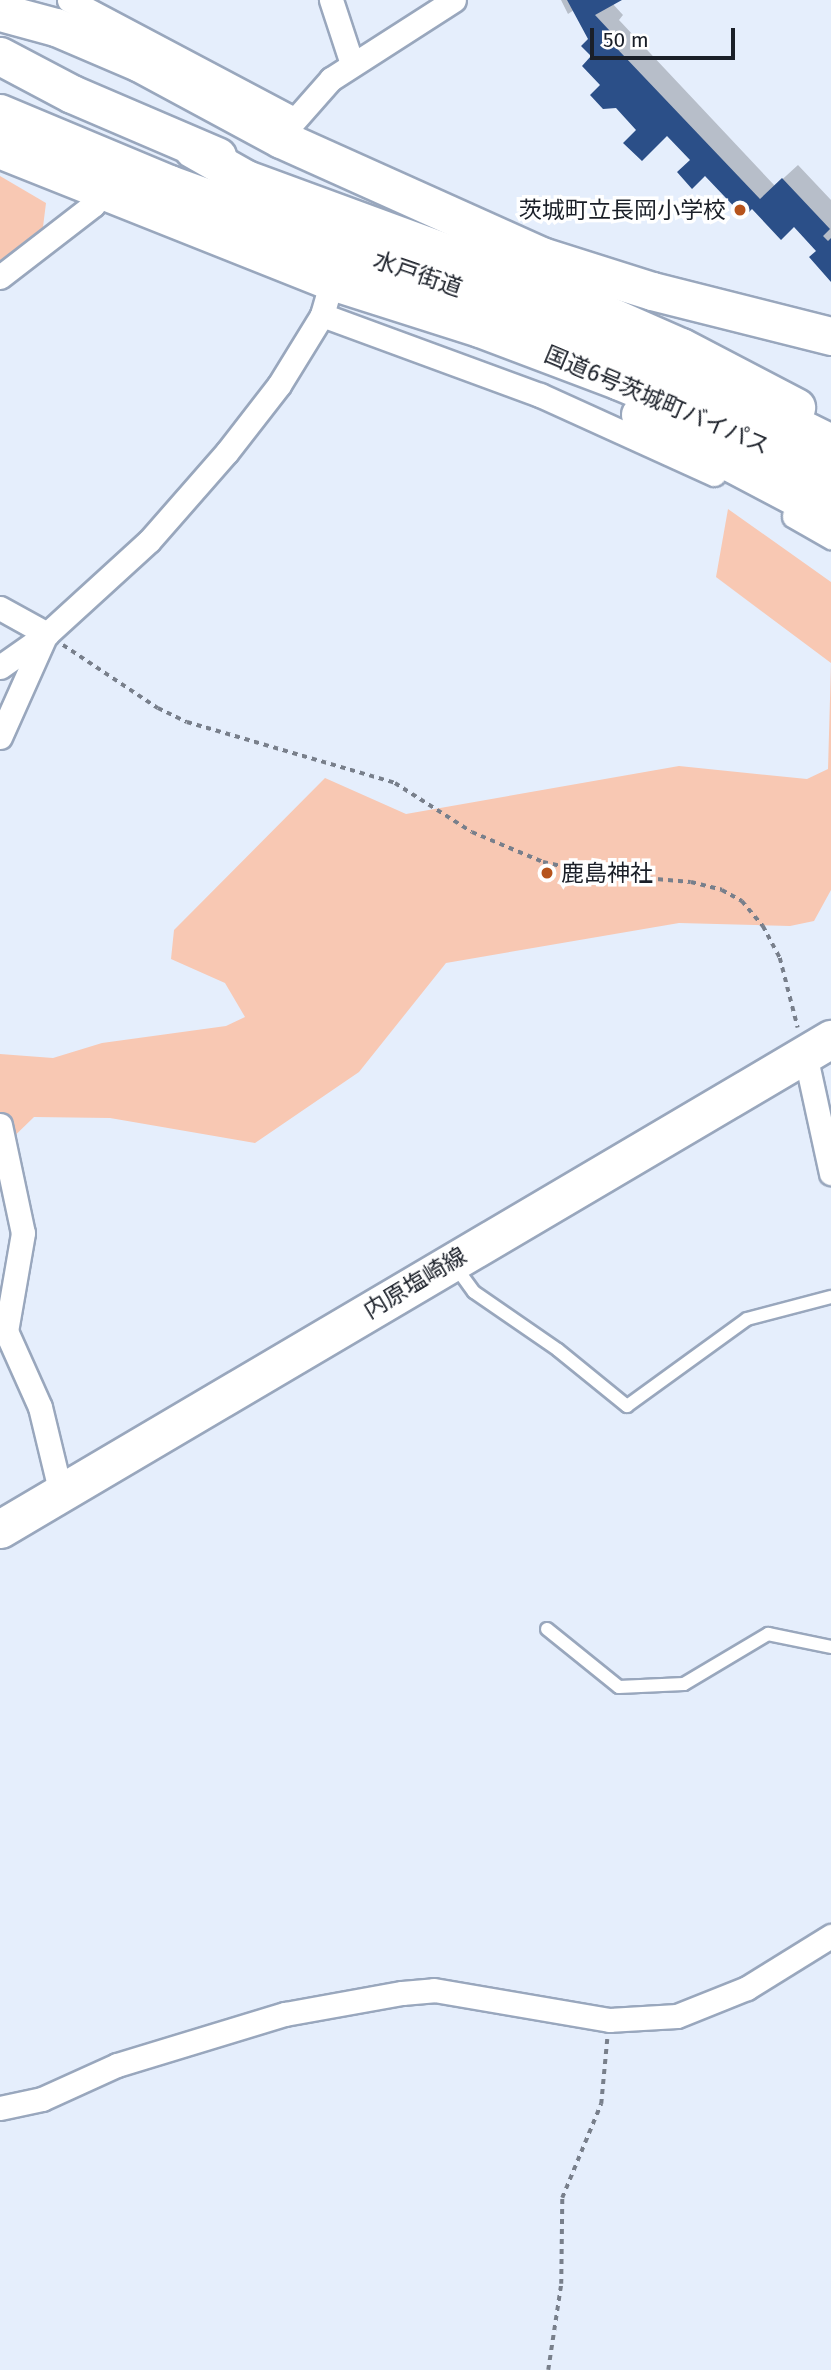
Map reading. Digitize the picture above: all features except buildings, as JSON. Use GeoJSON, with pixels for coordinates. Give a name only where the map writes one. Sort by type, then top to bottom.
{"type":"FeatureCollection","features":[{"type":"Feature","properties":{"kind":"highway","name":"水戸街道"},"geometry":{"type":"LineString","coordinates":[[0,114],[170,185],[610,345],[750,404],[831,444]]}},
{"type":"Feature","properties":{"kind":"highway","name":"水戸街道"},"geometry":{"type":"LineString","coordinates":[[0,149],[104,191],[327,298],[480,328]]}},
{"type":"Feature","properties":{"kind":"highway","name":"国道6号茨城町バイパス"},"geometry":{"type":"LineString","coordinates":[[480,328],[723,424],[831,478]]}},
{"type":"Feature","properties":{"kind":"highway"},"geometry":{"type":"LineString","coordinates":[[480,328],[831,515]]}},
{"type":"Feature","properties":{"kind":"main road"},"geometry":{"type":"LineString","coordinates":[[0,12],[56,27],[287,128],[487,234]]}},
{"type":"Feature","properties":{"kind":"main road"},"geometry":{"type":"LineString","coordinates":[[0,56],[72,94],[193,149],[246,179],[567,297],[681,347],[831,426]]}},
{"type":"Feature","properties":{"kind":"main road"},"geometry":{"type":"LineString","coordinates":[[193,149],[487,234],[610,279],[831,336]]}},
{"type":"Feature","properties":{"kind":"main road","name":"内原塩崎線"},"geometry":{"type":"LineString","coordinates":[[0,1529],[818,1047]]}},
{"type":"Feature","properties":{"kind":"street"},"geometry":{"type":"LineString","coordinates":[[69,0],[287,128],[313,94],[352,64],[454,0]]}},
{"type":"Feature","properties":{"kind":"street"},"geometry":{"type":"LineString","coordinates":[[331,0],[352,64]]}},
{"type":"Feature","properties":{"kind":"street"},"geometry":{"type":"LineString","coordinates":[[0,277],[93,205],[104,191]]}},
{"type":"Feature","properties":{"kind":"street"},"geometry":{"type":"LineString","coordinates":[[0,667],[47,634],[149,541],[227,452],[279,385],[327,298],[706,470],[831,537]]}},
{"type":"Feature","properties":{"kind":"street"},"geometry":{"type":"LineString","coordinates":[[0,608],[47,634]]}},
{"type":"Feature","properties":{"kind":"street"},"geometry":{"type":"LineString","coordinates":[[0,737],[47,634]]}},
{"type":"Feature","properties":{"kind":"street"},"geometry":{"type":"LineString","coordinates":[[818,1047],[831,1173]]}},
{"type":"Feature","properties":{"kind":"street"},"geometry":{"type":"LineString","coordinates":[[0,1125],[23,1233],[6,1331],[40,1407],[61,1494]]}},
{"type":"Feature","properties":{"kind":"street"},"geometry":{"type":"LineString","coordinates":[[0,2108],[42,2099],[117,2065],[285,2014],[402,1993],[434,1990],[609,2020],[677,2016],[710,2006],[780,1970],[831,1936]]}},
{"type":"Feature","properties":{"kind":"lane"},"geometry":{"type":"LineString","coordinates":[[452,1261],[474,1293],[558,1350],[627,1406],[747,1319],[831,1297]]}},
{"type":"Feature","properties":{"kind":"lane"},"geometry":{"type":"LineString","coordinates":[[547,1629],[619,1687],[684,1684],[768,1634],[831,1647]]}},
{"type":"Feature","properties":{"kind":"path"},"geometry":{"type":"LineString","coordinates":[[47,634],[158,708],[187,722],[395,783],[472,832],[543,862],[598,874],[705,884],[742,901],[758,919],[780,958],[818,1047]]}},
{"type":"Feature","properties":{"kind":"path"},"geometry":{"type":"LineString","coordinates":[[548,2370],[561,2284],[562,2198],[601,2104],[609,2020]]}},
{"type":"Feature","properties":{"kind":"shaded area"},"geometry":{"type":"Polygon","coordinates":[[[0,176],[46,203],[43,227],[0,261],[0,176]]]}},
{"type":"Feature","properties":{"kind":"shaded area"},"geometry":{"type":"Polygon","coordinates":[[[728,509],[831,582],[831,663],[716,577],[728,509]]]}},
{"type":"Feature","properties":{"kind":"shaded area"},"geometry":{"type":"Polygon","coordinates":[[[831,663],[831,890],[814,921],[790,926],[679,923],[446,963],[359,1072],[255,1143],[110,1118],[34,1117],[0,1150],[0,1054],[53,1058],[102,1043],[226,1026],[245,1017],[225,983],[171,959],[174,930],[325,778],[406,814],[679,766],[807,779],[828,769],[831,663]]]}},
{"type":"Feature","properties":{"kind":"place","name":"茨城町立長岡小学校"},"geometry":{"type":"Point","coordinates":[740,210]}},
{"type":"Feature","properties":{"kind":"place","name":"鹿島神社"},"geometry":{"type":"Point","coordinates":[547,873]}}]}
